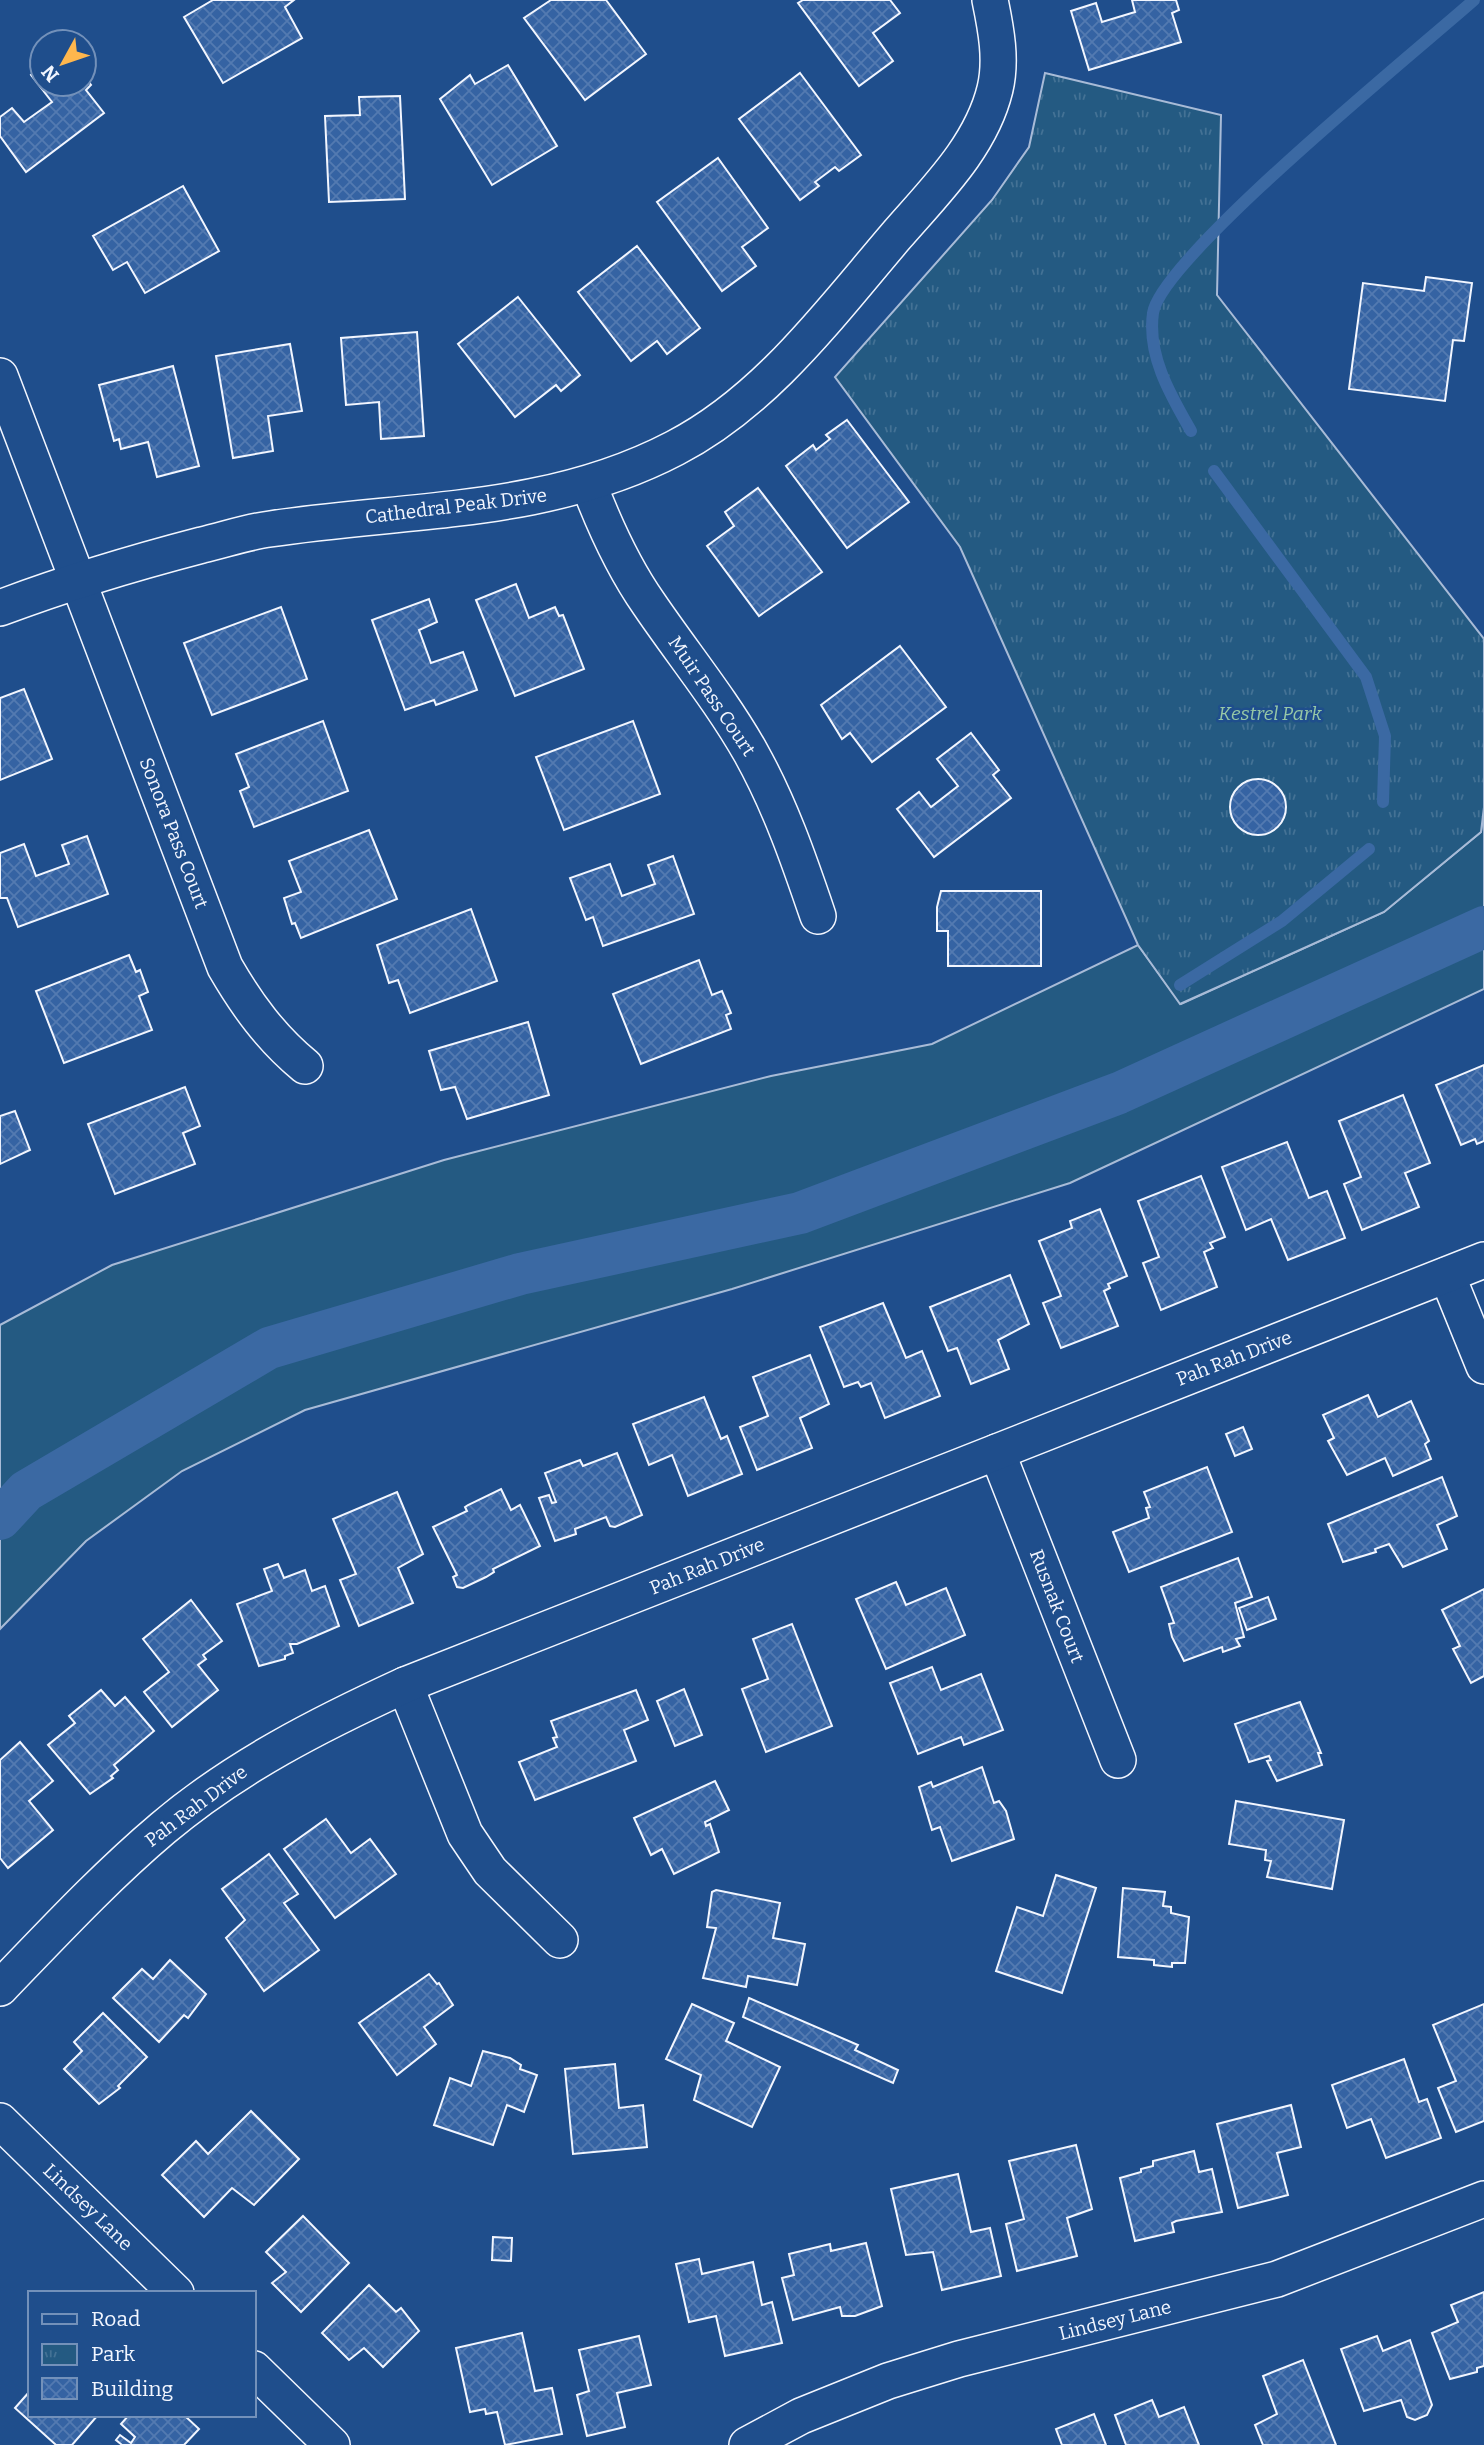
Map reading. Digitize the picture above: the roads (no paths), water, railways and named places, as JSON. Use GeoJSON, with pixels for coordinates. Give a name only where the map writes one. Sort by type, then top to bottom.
{"type":"FeatureCollection","features":[{"type":"Feature","properties":{"kind":"street","name":"Cathedral Peak Drive"},"geometry":{"type":"LineString","coordinates":[[0,608],[77,579],[265,530],[373,515],[479,506],[556,494],[589,485],[678,447],[737,406],[796,353],[956,167],[979,130],[995,88],[998,42],[990,0]]}},
{"type":"Feature","properties":{"kind":"street","name":"Sonora Pass Court"},"geometry":{"type":"LineString","coordinates":[[0,376],[225,967],[248,1007],[286,1050],[305,1066]]}},
{"type":"Feature","properties":{"kind":"street","name":"Muir Pass Court"},"geometry":{"type":"LineString","coordinates":[[589,485],[609,537],[648,602],[712,690],[752,754],[790,833],[818,916]]}},
{"type":"Feature","properties":{"kind":"street","name":"Pah Rah Drive"},"geometry":{"type":"LineString","coordinates":[[0,1988],[98,1887],[165,1826],[240,1771],[323,1722],[405,1685],[1484,1260]]}},
{"type":"Feature","properties":{"kind":"street"},"geometry":{"type":"LineString","coordinates":[[1447,1275],[1484,1366]]}},
{"type":"Feature","properties":{"kind":"street","name":"Rusnak Court"},"geometry":{"type":"LineString","coordinates":[[997,1452],[1118,1760]]}},
{"type":"Feature","properties":{"kind":"street"},"geometry":{"type":"LineString","coordinates":[[405,1685],[465,1834],[490,1871],[560,1940]]}},
{"type":"Feature","properties":{"kind":"street","name":"Lindsey Lane"},"geometry":{"type":"LineString","coordinates":[[0,2121],[174,2291]]}},
{"type":"Feature","properties":{"kind":"street","name":"Lindsey Lane"},"geometry":{"type":"LineString","coordinates":[[747,2445],[801,2416],[888,2381],[959,2359],[1277,2279],[1484,2199]]}},
{"type":"Feature","properties":{"kind":"street"},"geometry":{"type":"LineString","coordinates":[[256,2371],[331,2445]]}},
{"type":"Feature","properties":{"kind":"waterway"},"geometry":{"type":"LineString","coordinates":[[1191,431],[1162,375],[1154,345],[1153,313],[1167,286],[1244,202],[1474,0]]}},
{"type":"Feature","properties":{"kind":"waterway"},"geometry":{"type":"LineString","coordinates":[[1214,471],[1366,677],[1385,736],[1383,802]]}},
{"type":"Feature","properties":{"kind":"waterway"},"geometry":{"type":"LineString","coordinates":[[1180,985],[1282,921],[1369,849]]}},
{"type":"Feature","properties":{"kind":"waterway"},"geometry":{"type":"LineString","coordinates":[[0,1519],[26,1491],[269,1348],[520,1274],[800,1213],[1119,1093],[1484,927]]}},
{"type":"Feature","properties":{"kind":"park label","name":"Kestrel Park"},"geometry":{"type":"Point","coordinates":[1270,713]}}]}
